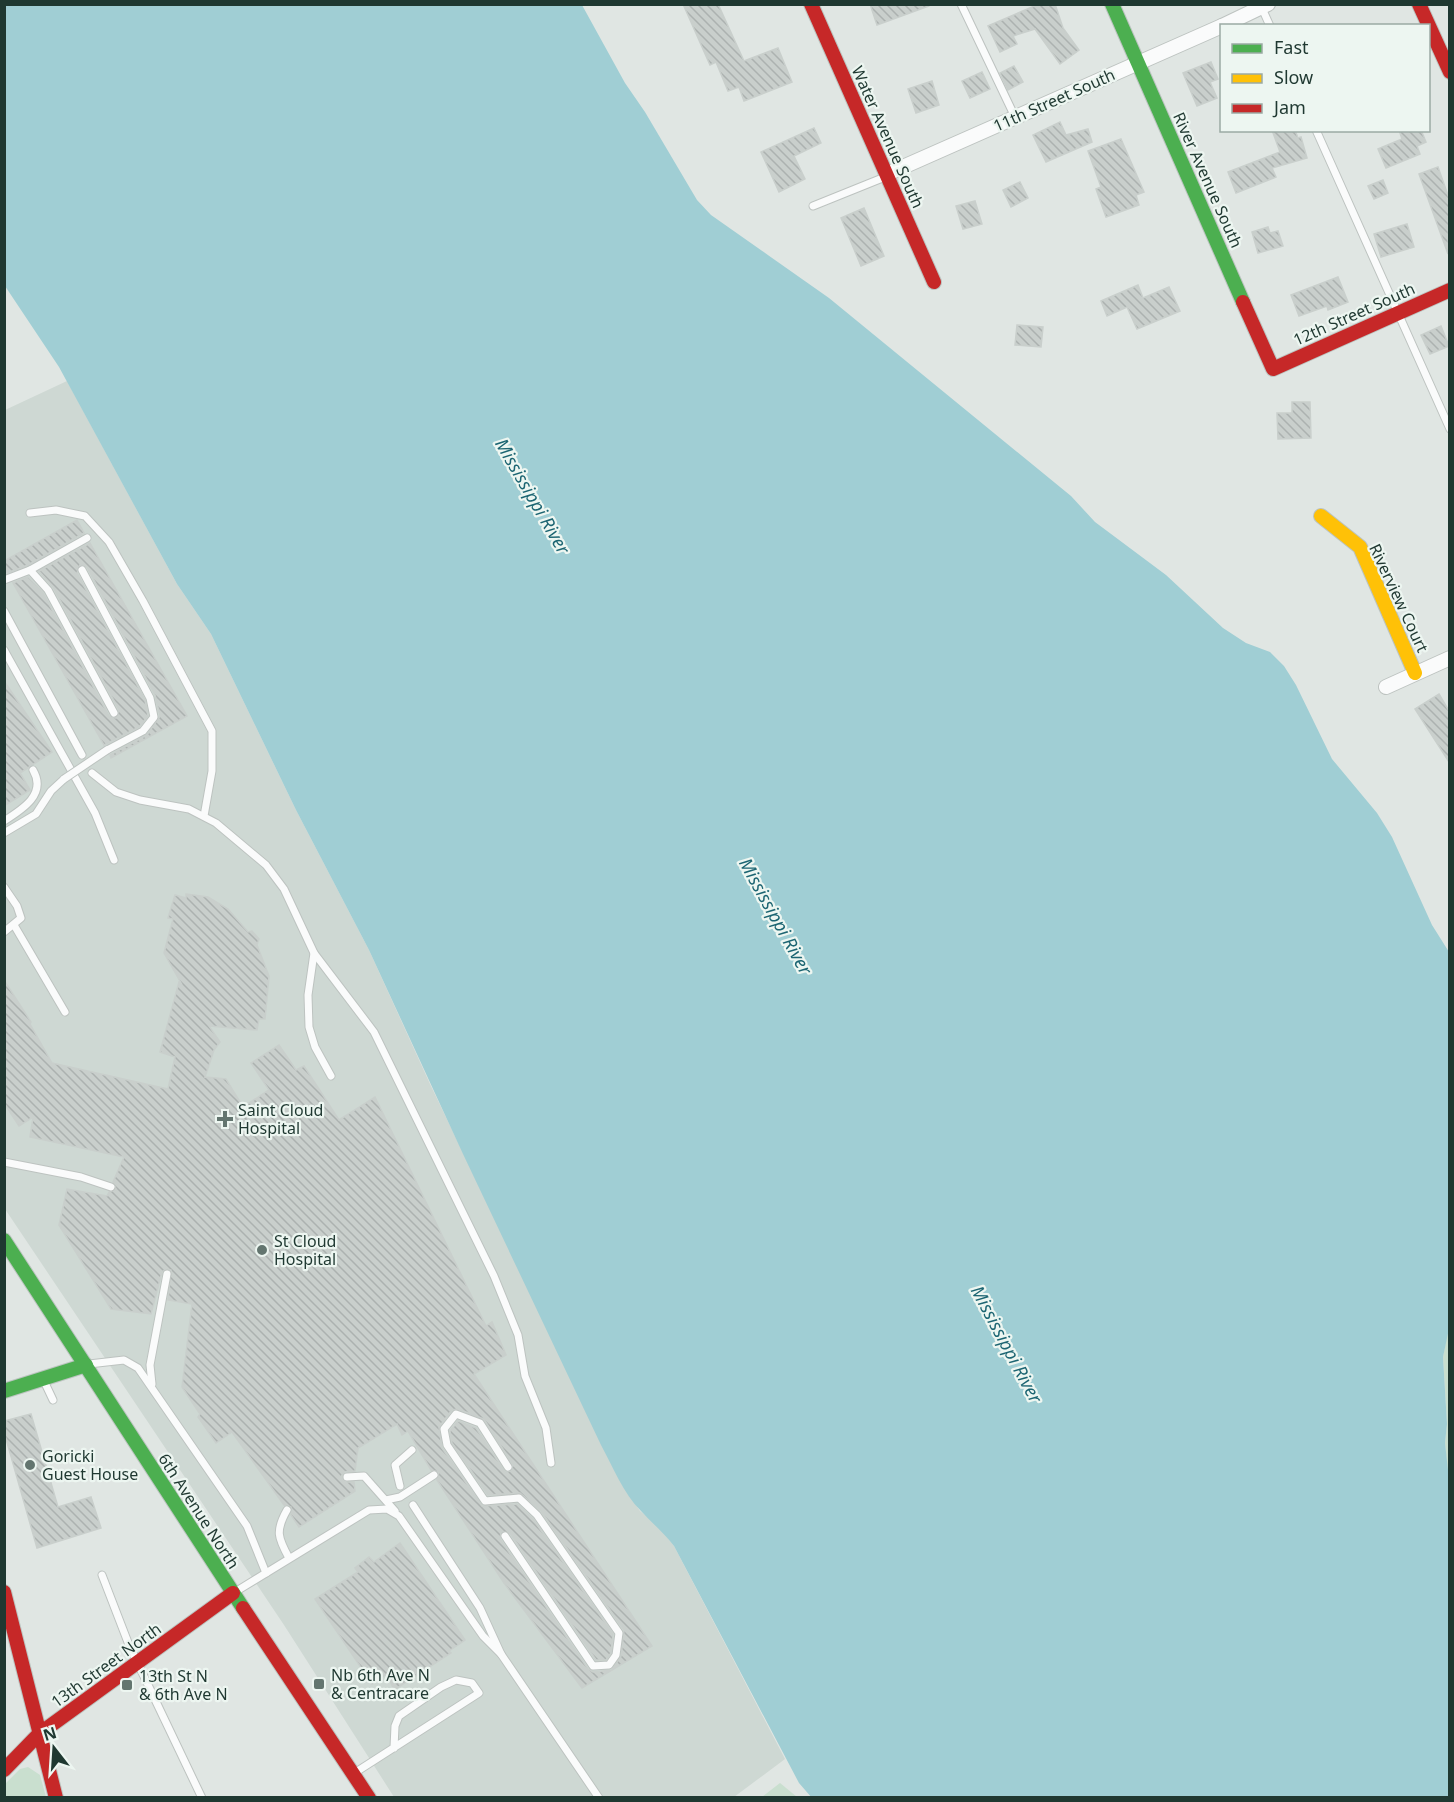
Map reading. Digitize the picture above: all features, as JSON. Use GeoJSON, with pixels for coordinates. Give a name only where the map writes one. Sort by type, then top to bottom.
{"type":"FeatureCollection","features":[{"type":"Feature","properties":{"kind":"street","name":"Water Avenue South"},"geometry":{"type":"LineString","coordinates":[[811,4],[934,282]]}},
{"type":"Feature","properties":{"kind":"street","name":"River Avenue South"},"geometry":{"type":"LineString","coordinates":[[1112,4],[1273,369]]}},
{"type":"Feature","properties":{"kind":"street"},"geometry":{"type":"LineString","coordinates":[[1419,4],[1428,24]]}},
{"type":"Feature","properties":{"kind":"street","name":"11th Street South"},"geometry":{"type":"LineString","coordinates":[[1226,24],[1263,6]]}},
{"type":"Feature","properties":{"kind":"street","name":"11th Street South"},"geometry":{"type":"LineString","coordinates":[[887,175],[1220,27]]}},
{"type":"Feature","properties":{"kind":"street"},"geometry":{"type":"LineString","coordinates":[[1430,29],[1449,72]]}},
{"type":"Feature","properties":{"kind":"street","name":"12th Street South"},"geometry":{"type":"LineString","coordinates":[[1273,369],[1449,290]]}},
{"type":"Feature","properties":{"kind":"street","name":"Riverview Court"},"geometry":{"type":"LineString","coordinates":[[1321,516],[1359,547],[1415,673]]}},
{"type":"Feature","properties":{"kind":"street"},"geometry":{"type":"LineString","coordinates":[[1386,687],[1449,658]]}},
{"type":"Feature","properties":{"kind":"street","name":"6th Avenue North"},"geometry":{"type":"LineString","coordinates":[[4,1240],[233,1593],[369,1797]]}},
{"type":"Feature","properties":{"kind":"street"},"geometry":{"type":"LineString","coordinates":[[4,1391],[86,1365]]}},
{"type":"Feature","properties":{"kind":"street"},"geometry":{"type":"LineString","coordinates":[[4,1592],[56,1797]]}},
{"type":"Feature","properties":{"kind":"street","name":"13th Street North"},"geometry":{"type":"LineString","coordinates":[[4,1770],[39,1734],[233,1593]]}},
{"type":"Feature","properties":{"kind":"lane"},"geometry":{"type":"LineString","coordinates":[[962,4],[1015,117]]}},
{"type":"Feature","properties":{"kind":"lane"},"geometry":{"type":"LineString","coordinates":[[1263,6],[1269,24]]}},
{"type":"Feature","properties":{"kind":"lane"},"geometry":{"type":"LineString","coordinates":[[1317,132],[1449,429]]}},
{"type":"Feature","properties":{"kind":"lane"},"geometry":{"type":"LineString","coordinates":[[813,207],[887,175]]}},
{"type":"Feature","properties":{"kind":"lane"},"geometry":{"type":"LineString","coordinates":[[30,513],[56,510],[86,516],[109,542],[143,601],[212,731],[212,771],[204,816]]}},
{"type":"Feature","properties":{"kind":"lane"},"geometry":{"type":"LineString","coordinates":[[7,579],[30,570],[87,538]]}},
{"type":"Feature","properties":{"kind":"lane"},"geometry":{"type":"LineString","coordinates":[[30,570],[48,590],[114,713]]}},
{"type":"Feature","properties":{"kind":"lane"},"geometry":{"type":"LineString","coordinates":[[4,833],[36,814],[51,791],[64,779],[107,750],[143,731],[154,717],[150,698],[82,570]]}},
{"type":"Feature","properties":{"kind":"lane"},"geometry":{"type":"LineString","coordinates":[[4,611],[82,755]]}},
{"type":"Feature","properties":{"kind":"lane"},"geometry":{"type":"LineString","coordinates":[[4,650],[95,813],[114,860]]}},
{"type":"Feature","properties":{"kind":"lane"},"geometry":{"type":"LineString","coordinates":[[4,821],[25,807],[36,793],[38,780],[33,770]]}},
{"type":"Feature","properties":{"kind":"lane"},"geometry":{"type":"LineString","coordinates":[[92,773],[116,792],[140,800],[189,809],[204,816],[244,844],[266,865],[284,889],[314,953],[374,1032],[494,1276],[518,1335],[525,1376],[546,1428],[551,1463]]}},
{"type":"Feature","properties":{"kind":"lane"},"geometry":{"type":"LineString","coordinates":[[4,886],[17,906],[21,918],[4,932]]}},
{"type":"Feature","properties":{"kind":"lane"},"geometry":{"type":"LineString","coordinates":[[15,925],[65,1012]]}},
{"type":"Feature","properties":{"kind":"lane"},"geometry":{"type":"LineString","coordinates":[[314,953],[308,994],[309,1027],[315,1047],[331,1076]]}},
{"type":"Feature","properties":{"kind":"lane"},"geometry":{"type":"LineString","coordinates":[[4,1162],[81,1178],[111,1187]]}},
{"type":"Feature","properties":{"kind":"lane"},"geometry":{"type":"LineString","coordinates":[[152,1386],[150,1365],[167,1274]]}},
{"type":"Feature","properties":{"kind":"lane"},"geometry":{"type":"LineString","coordinates":[[86,1365],[124,1360],[138,1368],[247,1526],[266,1573]]}},
{"type":"Feature","properties":{"kind":"lane"},"geometry":{"type":"LineString","coordinates":[[43,1379],[54,1400]]}},
{"type":"Feature","properties":{"kind":"lane"},"geometry":{"type":"LineString","coordinates":[[505,1536],[593,1666],[609,1665],[616,1655],[619,1633],[537,1515],[519,1498],[485,1501],[447,1444],[444,1429],[456,1414],[480,1423],[508,1467]]}},
{"type":"Feature","properties":{"kind":"lane"},"geometry":{"type":"LineString","coordinates":[[400,1486],[395,1465],[412,1450]]}},
{"type":"Feature","properties":{"kind":"lane"},"geometry":{"type":"LineString","coordinates":[[386,1500],[400,1497],[434,1474]]}},
{"type":"Feature","properties":{"kind":"lane"},"geometry":{"type":"LineString","coordinates":[[347,1477],[364,1476],[386,1500],[483,1636],[501,1654]]}},
{"type":"Feature","properties":{"kind":"lane"},"geometry":{"type":"LineString","coordinates":[[413,1505],[480,1608],[501,1654],[599,1797]]}},
{"type":"Feature","properties":{"kind":"lane"},"geometry":{"type":"LineString","coordinates":[[233,1593],[369,1510],[387,1509],[399,1516]]}},
{"type":"Feature","properties":{"kind":"lane"},"geometry":{"type":"LineString","coordinates":[[287,1510],[278,1526],[278,1538],[289,1558]]}},
{"type":"Feature","properties":{"kind":"lane"},"geometry":{"type":"LineString","coordinates":[[102,1575],[138,1662],[202,1797]]}},
{"type":"Feature","properties":{"kind":"lane"},"geometry":{"type":"LineString","coordinates":[[353,1774],[394,1748],[441,1718],[479,1693],[471,1683],[456,1680],[441,1687],[399,1716],[395,1726],[394,1748]]}},
{"type":"Feature","properties":{"kind":"shaded area","name":"Saint Cloud Hospital"},"geometry":{"type":"Polygon","coordinates":[[[67,381],[177,584],[211,634],[296,810],[369,950],[430,1084],[623,1486],[640,1511],[658,1525],[674,1546],[785,1759],[734,1797],[394,1797],[284,1625],[5,1209],[5,410],[67,381]]]}},
{"type":"Feature","properties":{"kind":"green space"},"geometry":{"type":"Polygon","coordinates":[[[1449,1324],[1449,1488],[1445,1443],[1447,1424],[1443,1357],[1449,1324]]]}},
{"type":"Feature","properties":{"kind":"green space"},"geometry":{"type":"Polygon","coordinates":[[[28,1767],[40,1775],[46,1797],[5,1797],[4,1785],[20,1769],[28,1767]]]}},
{"type":"Feature","properties":{"kind":"green space"},"geometry":{"type":"Polygon","coordinates":[[[780,1783],[797,1797],[762,1797],[780,1783]]]}},
{"type":"Feature","properties":{"kind":"water","name":"Mississippi River"},"geometry":{"type":"Polygon","coordinates":[[[5,4],[582,5],[625,83],[645,112],[697,200],[711,215],[829,298],[1071,496],[1095,522],[1166,575],[1223,628],[1246,643],[1270,652],[1284,666],[1296,685],[1332,759],[1377,813],[1392,837],[1432,925],[1449,952],[1450,1324],[1443,1357],[1447,1424],[1445,1443],[1450,1488],[1449,1797],[812,1798],[799,1783],[674,1546],[635,1504],[614,1471],[369,950],[296,810],[211,634],[177,584],[59,367],[5,286],[5,4]]]}},
{"type":"Feature","properties":{"kind":"building"},"geometry":{"type":"Polygon","coordinates":[[[683,4],[718,4],[744,61],[778,48],[792,82],[744,101],[739,87],[728,91],[716,62],[710,65],[683,4]]]}},
{"type":"Feature","properties":{"kind":"building"},"geometry":{"type":"Polygon","coordinates":[[[870,4],[929,4],[929,6],[877,25],[870,4]]]}},
{"type":"Feature","properties":{"kind":"building"},"geometry":{"type":"Polygon","coordinates":[[[1039,4],[1055,4],[1063,28],[1079,50],[1060,64],[1035,29],[1013,36],[1017,44],[1000,52],[988,26],[1039,4]]]}},
{"type":"Feature","properties":{"kind":"building"},"geometry":{"type":"Polygon","coordinates":[[[1211,62],[1218,79],[1210,82],[1217,98],[1197,106],[1183,73],[1211,62]]]}},
{"type":"Feature","properties":{"kind":"building"},"geometry":{"type":"Polygon","coordinates":[[[1014,66],[1023,82],[1008,90],[1000,73],[1014,66]]]}},
{"type":"Feature","properties":{"kind":"building"},"geometry":{"type":"Polygon","coordinates":[[[982,72],[990,89],[970,98],[962,81],[982,72]]]}},
{"type":"Feature","properties":{"kind":"building"},"geometry":{"type":"Polygon","coordinates":[[[932,81],[939,105],[916,113],[908,89],[932,81]]]}},
{"type":"Feature","properties":{"kind":"building"},"geometry":{"type":"Polygon","coordinates":[[[1060,122],[1066,135],[1088,129],[1092,142],[1046,162],[1033,135],[1060,122]]]}},
{"type":"Feature","properties":{"kind":"building"},"geometry":{"type":"Polygon","coordinates":[[[814,128],[821,143],[794,156],[805,179],[779,192],[761,152],[814,128]]]}},
{"type":"Feature","properties":{"kind":"building"},"geometry":{"type":"Polygon","coordinates":[[[1273,132],[1296,132],[1298,138],[1301,137],[1307,158],[1272,168],[1276,177],[1236,193],[1228,172],[1280,152],[1273,132]]]}},
{"type":"Feature","properties":{"kind":"building"},"geometry":{"type":"Polygon","coordinates":[[[1400,132],[1422,132],[1426,142],[1417,146],[1420,154],[1386,168],[1378,149],[1402,139],[1400,132]]]}},
{"type":"Feature","properties":{"kind":"building"},"geometry":{"type":"Polygon","coordinates":[[[1121,139],[1144,192],[1136,195],[1139,205],[1106,217],[1096,189],[1101,187],[1088,151],[1121,139]]]}},
{"type":"Feature","properties":{"kind":"building"},"geometry":{"type":"Polygon","coordinates":[[[1438,167],[1449,198],[1448,254],[1419,174],[1438,167]]]}},
{"type":"Feature","properties":{"kind":"building"},"geometry":{"type":"Polygon","coordinates":[[[1383,180],[1388,193],[1374,199],[1368,186],[1383,180]]]}},
{"type":"Feature","properties":{"kind":"building"},"geometry":{"type":"Polygon","coordinates":[[[1020,182],[1028,198],[1011,207],[1003,190],[1020,182]]]}},
{"type":"Feature","properties":{"kind":"building"},"geometry":{"type":"Polygon","coordinates":[[[975,201],[982,224],[963,229],[956,206],[975,201]]]}},
{"type":"Feature","properties":{"kind":"building"},"geometry":{"type":"Polygon","coordinates":[[[864,208],[884,256],[861,266],[841,218],[864,208]]]}},
{"type":"Feature","properties":{"kind":"building"},"geometry":{"type":"Polygon","coordinates":[[[1407,224],[1414,247],[1381,257],[1374,234],[1407,224]]]}},
{"type":"Feature","properties":{"kind":"building"},"geometry":{"type":"Polygon","coordinates":[[[1268,227],[1270,233],[1278,231],[1283,246],[1258,253],[1252,232],[1268,227]]]}},
{"type":"Feature","properties":{"kind":"building"},"geometry":{"type":"Polygon","coordinates":[[[1338,277],[1348,302],[1328,310],[1327,306],[1299,316],[1291,295],[1338,277]]]}},
{"type":"Feature","properties":{"kind":"building"},"geometry":{"type":"Polygon","coordinates":[[[1138,285],[1143,298],[1169,287],[1180,311],[1137,329],[1127,307],[1107,316],[1101,301],[1138,285]]]}},
{"type":"Feature","properties":{"kind":"building"},"geometry":{"type":"Polygon","coordinates":[[[1017,325],[1043,327],[1041,347],[1015,345],[1017,325]]]}},
{"type":"Feature","properties":{"kind":"building"},"geometry":{"type":"Polygon","coordinates":[[[1441,326],[1449,346],[1430,354],[1421,335],[1441,326]]]}},
{"type":"Feature","properties":{"kind":"building"},"geometry":{"type":"Polygon","coordinates":[[[1292,402],[1310,402],[1311,438],[1278,439],[1277,413],[1292,413],[1292,402]]]}},
{"type":"Feature","properties":{"kind":"building"},"geometry":{"type":"Polygon","coordinates":[[[77,520],[84,533],[28,565],[7,573],[4,561],[77,520]]]}},
{"type":"Feature","properties":{"kind":"building"},"geometry":{"type":"Polygon","coordinates":[[[90,543],[187,716],[111,758],[110,755],[147,735],[160,716],[155,695],[87,567],[80,565],[77,573],[145,700],[148,716],[139,727],[104,745],[13,583],[28,577],[43,593],[109,716],[116,718],[119,710],[53,587],[39,571],[90,543]]]}},
{"type":"Feature","properties":{"kind":"building"},"geometry":{"type":"Polygon","coordinates":[[[4,681],[52,752],[20,773],[30,790],[4,806],[4,681]]]}},
{"type":"Feature","properties":{"kind":"building"},"geometry":{"type":"Polygon","coordinates":[[[1439,694],[1449,711],[1449,762],[1415,709],[1439,694]]]}},
{"type":"Feature","properties":{"kind":"building","name":"St Cloud Hospital"},"geometry":{"type":"Polygon","coordinates":[[[186,894],[208,897],[228,909],[248,932],[252,931],[259,939],[257,945],[269,976],[265,1019],[259,1019],[257,1030],[209,1026],[220,1042],[214,1050],[205,1077],[226,1079],[243,1107],[269,1090],[251,1063],[279,1045],[296,1070],[304,1066],[339,1120],[375,1097],[486,1326],[492,1322],[506,1355],[474,1374],[652,1646],[582,1688],[504,1583],[437,1480],[439,1472],[431,1470],[408,1431],[402,1435],[397,1424],[358,1448],[355,1471],[344,1472],[341,1477],[345,1482],[354,1482],[355,1491],[299,1527],[291,1515],[291,1507],[284,1505],[232,1432],[216,1443],[198,1417],[200,1414],[182,1387],[192,1304],[168,1300],[171,1270],[166,1269],[162,1272],[151,1314],[111,1309],[59,1225],[67,1189],[107,1196],[109,1192],[116,1189],[113,1182],[124,1157],[30,1137],[33,1117],[19,1126],[4,1103],[4,980],[31,1022],[30,1024],[52,1063],[168,1089],[175,1057],[160,1052],[179,982],[181,983],[164,953],[173,919],[168,918],[175,895],[186,898],[186,894]],[[458,1409],[452,1410],[439,1427],[442,1448],[482,1506],[517,1504],[533,1519],[613,1634],[611,1653],[606,1660],[596,1660],[510,1533],[501,1532],[500,1539],[588,1669],[593,1672],[612,1670],[621,1656],[624,1630],[541,1511],[520,1493],[488,1495],[452,1443],[450,1431],[458,1421],[476,1428],[505,1472],[511,1471],[513,1465],[484,1419],[458,1409]]]}},
{"type":"Feature","properties":{"kind":"building","name":"Goricki Guest House"},"geometry":{"type":"Polygon","coordinates":[[[31,1414],[58,1507],[91,1497],[101,1528],[37,1548],[4,1432],[4,1421],[31,1414]]]}},
{"type":"Feature","properties":{"kind":"building"},"geometry":{"type":"Polygon","coordinates":[[[400,1543],[465,1640],[449,1651],[451,1653],[394,1690],[387,1674],[372,1684],[315,1599],[358,1572],[355,1568],[369,1557],[374,1562],[400,1543]]]}},
{"type":"Feature","properties":{"kind":"traffic: fast"},"geometry":{"type":"LineString","coordinates":[[1112,4],[1243,302]]}},
{"type":"Feature","properties":{"kind":"traffic: fast"},"geometry":{"type":"LineString","coordinates":[[4,1240],[243,1608]]}},
{"type":"Feature","properties":{"kind":"traffic: fast"},"geometry":{"type":"LineString","coordinates":[[4,1391],[86,1365]]}},
{"type":"Feature","properties":{"kind":"traffic: slow"},"geometry":{"type":"LineString","coordinates":[[1321,516],[1360,547],[1415,673]]}},
{"type":"Feature","properties":{"kind":"traffic: jam"},"geometry":{"type":"LineString","coordinates":[[811,4],[934,282]]}},
{"type":"Feature","properties":{"kind":"traffic: jam"},"geometry":{"type":"LineString","coordinates":[[1419,4],[1428,24]]}},
{"type":"Feature","properties":{"kind":"traffic: jam"},"geometry":{"type":"LineString","coordinates":[[1430,28],[1450,72]]}},
{"type":"Feature","properties":{"kind":"traffic: jam"},"geometry":{"type":"LineString","coordinates":[[1243,302],[1273,369],[1450,290]]}},
{"type":"Feature","properties":{"kind":"traffic: jam"},"geometry":{"type":"LineString","coordinates":[[4,1592],[56,1798]]}},
{"type":"Feature","properties":{"kind":"traffic: jam"},"geometry":{"type":"LineString","coordinates":[[4,1770],[39,1734],[233,1593]]}},
{"type":"Feature","properties":{"kind":"traffic: jam"},"geometry":{"type":"LineString","coordinates":[[243,1608],[369,1798]]}},
{"type":"Feature","properties":{"kind":"place","name":"Saint Cloud Hospital"},"geometry":{"type":"Point","coordinates":[225,1119]}},
{"type":"Feature","properties":{"kind":"place","name":"St Cloud Hospital"},"geometry":{"type":"Point","coordinates":[262,1250]}},
{"type":"Feature","properties":{"kind":"place","name":"Goricki Guest House"},"geometry":{"type":"Point","coordinates":[30,1465]}},
{"type":"Feature","properties":{"kind":"place","name":"Nb 6th Ave N & Centracare"},"geometry":{"type":"Point","coordinates":[319,1684]}},
{"type":"Feature","properties":{"kind":"place","name":"13th St N & 6th Ave N"},"geometry":{"type":"Point","coordinates":[127,1685]}}]}
